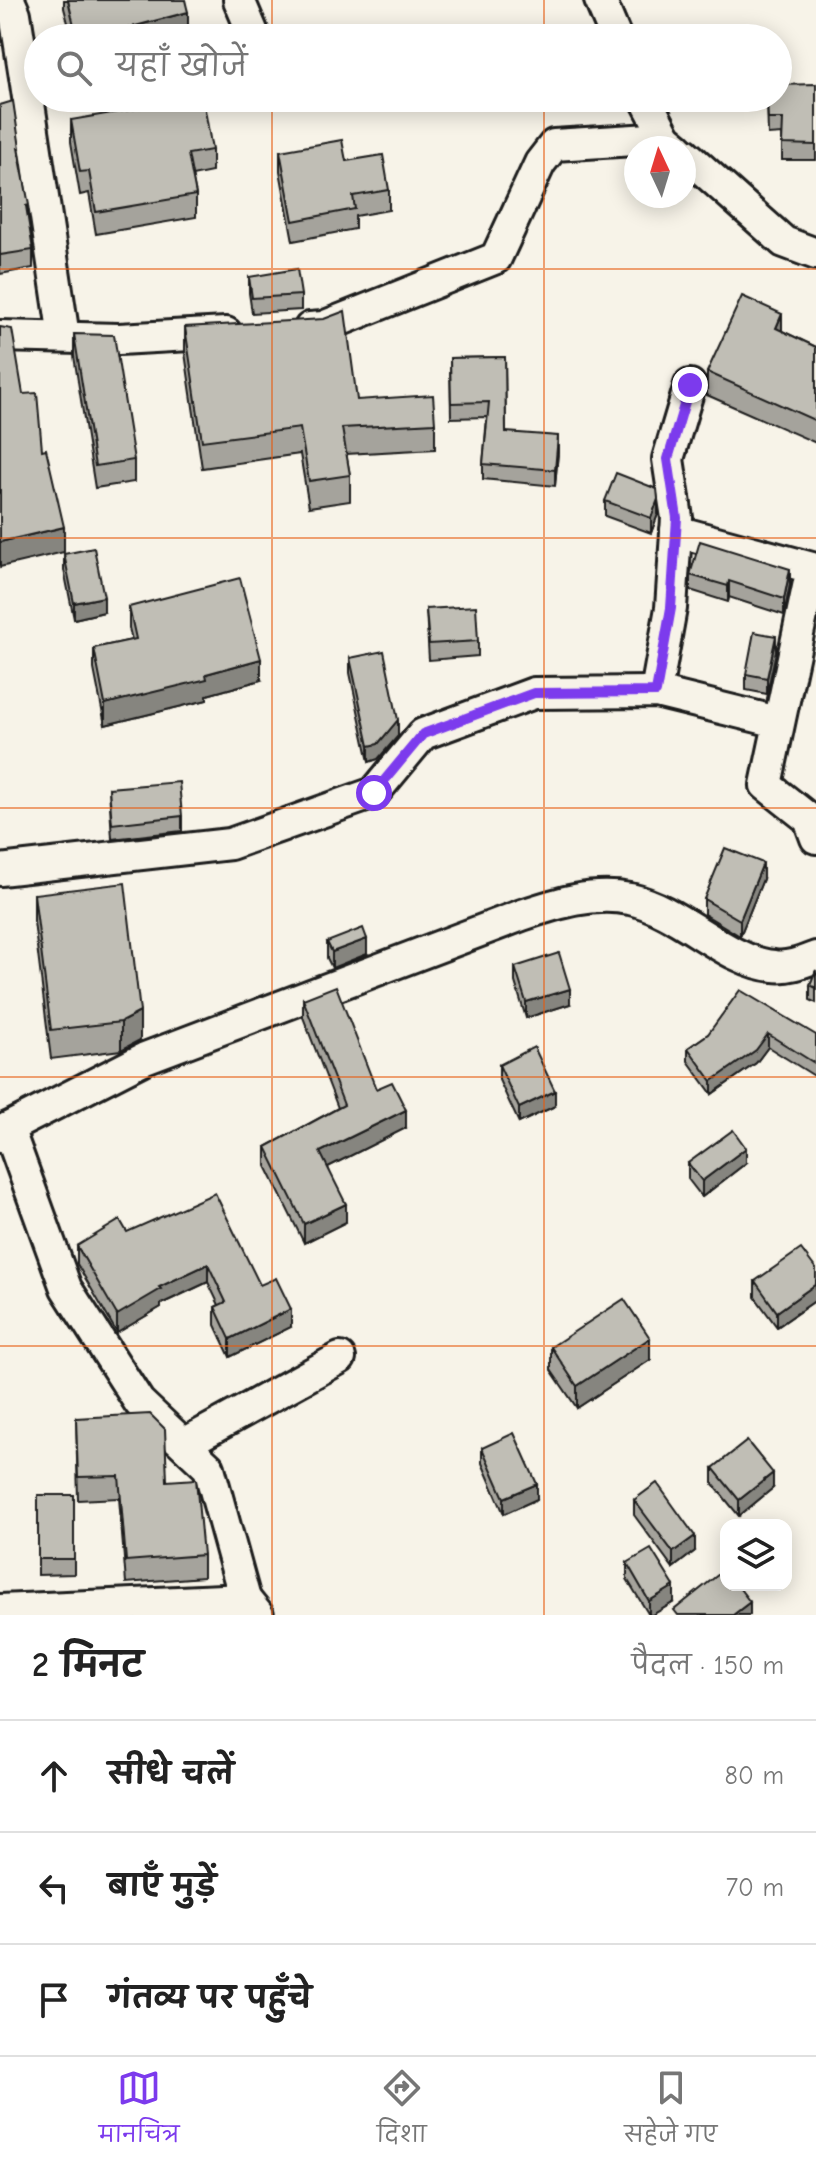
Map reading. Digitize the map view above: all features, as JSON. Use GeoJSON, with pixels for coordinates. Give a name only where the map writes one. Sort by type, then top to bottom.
{"type":"FeatureCollection","features":[{"type":"Feature","properties":{"kind":"street"},"geometry":{"type":"LineString","coordinates":[[9,0],[15,14],[24,71]]}},
{"type":"Feature","properties":{"kind":"street"},"geometry":{"type":"LineString","coordinates":[[239,0],[249,24]]}},
{"type":"Feature","properties":{"kind":"street"},"geometry":{"type":"LineString","coordinates":[[600,0],[610,24]]}},
{"type":"Feature","properties":{"kind":"street"},"geometry":{"type":"LineString","coordinates":[[30,112],[64,337]]}},
{"type":"Feature","properties":{"kind":"street"},"geometry":{"type":"LineString","coordinates":[[654,112],[670,136]]}},
{"type":"Feature","properties":{"kind":"street"},"geometry":{"type":"LineString","coordinates":[[0,336],[119,339],[323,327],[496,258],[540,163],[554,145],[624,146]]}},
{"type":"Feature","properties":{"kind":"street"},"geometry":{"type":"LineString","coordinates":[[696,164],[784,242],[816,254]]}},
{"type":"Feature","properties":{"kind":"street"},"geometry":{"type":"LineString","coordinates":[[656,692],[671,608],[677,518],[668,459],[690,385]]}},
{"type":"Feature","properties":{"kind":"street"},"geometry":{"type":"LineString","coordinates":[[676,531],[814,563],[766,785],[809,819],[816,838]]}},
{"type":"Feature","properties":{"kind":"street"},"geometry":{"type":"LineString","coordinates":[[0,869],[230,844],[374,793],[423,734],[534,693],[656,692],[778,722]]}},
{"type":"Feature","properties":{"kind":"street"},"geometry":{"type":"LineString","coordinates":[[0,1610],[252,1607],[209,1468],[139,1402],[66,1288],[4,1133],[145,1058],[522,915],[582,898],[620,898],[658,908],[746,958],[774,966],[797,965],[816,957]]}},
{"type":"Feature","properties":{"kind":"street"},"geometry":{"type":"LineString","coordinates":[[184,1444],[340,1358]]}},
{"type":"Feature","properties":{"kind":"building"},"geometry":{"type":"Polygon","coordinates":[[[68,0],[185,0],[188,12],[143,24],[74,24],[68,0]]]}},
{"type":"Feature","properties":{"kind":"building"},"geometry":{"type":"Polygon","coordinates":[[[816,84],[816,145],[782,144],[783,119],[768,119],[768,112],[792,112],[792,85],[816,84]]]}},
{"type":"Feature","properties":{"kind":"building"},"geometry":{"type":"Polygon","coordinates":[[[13,101],[33,250],[0,255],[0,105],[13,101]]]}},
{"type":"Feature","properties":{"kind":"building"},"geometry":{"type":"Polygon","coordinates":[[[118,112],[205,112],[212,150],[188,154],[196,195],[96,212],[89,171],[80,172],[71,120],[118,112]]]}},
{"type":"Feature","properties":{"kind":"building"},"geometry":{"type":"Polygon","coordinates":[[[342,140],[346,161],[383,155],[389,190],[353,196],[355,209],[293,221],[280,151],[342,140]]]}},
{"type":"Feature","properties":{"kind":"building"},"geometry":{"type":"Polygon","coordinates":[[[297,269],[301,295],[252,298],[249,277],[297,269]]]}},
{"type":"Feature","properties":{"kind":"building"},"geometry":{"type":"Polygon","coordinates":[[[742,296],[782,314],[776,328],[816,347],[816,421],[707,372],[742,296]]]}},
{"type":"Feature","properties":{"kind":"building"},"geometry":{"type":"Polygon","coordinates":[[[345,311],[357,400],[433,395],[435,423],[342,428],[350,475],[309,481],[300,428],[202,441],[185,327],[324,319],[345,311]]]}},
{"type":"Feature","properties":{"kind":"building"},"geometry":{"type":"Polygon","coordinates":[[[0,327],[12,329],[23,394],[37,393],[42,450],[46,449],[64,527],[0,542],[0,327]]]}},
{"type":"Feature","properties":{"kind":"building"},"geometry":{"type":"Polygon","coordinates":[[[74,334],[114,335],[134,460],[95,466],[74,334]]]}},
{"type":"Feature","properties":{"kind":"building"},"geometry":{"type":"Polygon","coordinates":[[[505,357],[506,432],[558,436],[555,470],[483,464],[489,402],[451,403],[450,358],[505,357]]]}},
{"type":"Feature","properties":{"kind":"building"},"geometry":{"type":"Polygon","coordinates":[[[616,473],[657,489],[658,499],[651,518],[605,501],[616,473]]]}},
{"type":"Feature","properties":{"kind":"building"},"geometry":{"type":"Polygon","coordinates":[[[700,541],[790,569],[784,599],[729,581],[728,586],[690,575],[700,541]]]}},
{"type":"Feature","properties":{"kind":"building"},"geometry":{"type":"Polygon","coordinates":[[[94,548],[104,597],[74,603],[64,554],[94,548]]]}},
{"type":"Feature","properties":{"kind":"building"},"geometry":{"type":"Polygon","coordinates":[[[240,578],[261,659],[206,674],[207,679],[105,704],[94,648],[136,639],[129,607],[240,578]]]}},
{"type":"Feature","properties":{"kind":"building"},"geometry":{"type":"Polygon","coordinates":[[[476,606],[478,641],[429,644],[426,609],[476,606]]]}},
{"type":"Feature","properties":{"kind":"building"},"geometry":{"type":"Polygon","coordinates":[[[754,632],[776,636],[767,678],[746,674],[754,632]]]}},
{"type":"Feature","properties":{"kind":"building"},"geometry":{"type":"Polygon","coordinates":[[[384,651],[398,720],[378,744],[369,746],[350,658],[384,651]]]}},
{"type":"Feature","properties":{"kind":"building"},"geometry":{"type":"Polygon","coordinates":[[[179,782],[182,816],[112,824],[109,788],[179,782]]]}},
{"type":"Feature","properties":{"kind":"building"},"geometry":{"type":"Polygon","coordinates":[[[725,848],[763,863],[740,920],[704,899],[725,848]]]}},
{"type":"Feature","properties":{"kind":"building"},"geometry":{"type":"Polygon","coordinates":[[[125,883],[140,1012],[121,1022],[51,1030],[34,894],[125,883]]]}},
{"type":"Feature","properties":{"kind":"building"},"geometry":{"type":"Polygon","coordinates":[[[363,928],[367,939],[332,952],[327,942],[363,928]]]}},
{"type":"Feature","properties":{"kind":"building"},"geometry":{"type":"Polygon","coordinates":[[[559,953],[570,989],[526,1002],[515,967],[559,953]]]}},
{"type":"Feature","properties":{"kind":"building"},"geometry":{"type":"Polygon","coordinates":[[[816,970],[816,988],[810,985],[816,970]]]}},
{"type":"Feature","properties":{"kind":"building"},"geometry":{"type":"Polygon","coordinates":[[[336,986],[376,1089],[392,1082],[406,1110],[320,1152],[346,1204],[304,1224],[266,1147],[344,1105],[303,999],[336,986]]]}},
{"type":"Feature","properties":{"kind":"building"},"geometry":{"type":"Polygon","coordinates":[[[740,990],[816,1035],[816,1064],[768,1034],[756,1050],[712,1081],[688,1048],[708,1034],[740,990]]]}},
{"type":"Feature","properties":{"kind":"building"},"geometry":{"type":"Polygon","coordinates":[[[534,1047],[555,1091],[519,1108],[499,1065],[534,1047]]]}},
{"type":"Feature","properties":{"kind":"building"},"geometry":{"type":"Polygon","coordinates":[[[733,1130],[746,1148],[702,1181],[688,1163],[733,1130]]]}},
{"type":"Feature","properties":{"kind":"building"},"geometry":{"type":"Polygon","coordinates":[[[215,1193],[260,1285],[276,1278],[291,1309],[230,1339],[215,1307],[226,1302],[208,1264],[159,1287],[161,1289],[117,1315],[77,1246],[120,1220],[127,1232],[215,1193]]]}},
{"type":"Feature","properties":{"kind":"building"},"geometry":{"type":"Polygon","coordinates":[[[801,1249],[816,1269],[816,1284],[777,1312],[755,1281],[801,1249]]]}},
{"type":"Feature","properties":{"kind":"building"},"geometry":{"type":"Polygon","coordinates":[[[624,1299],[650,1338],[577,1386],[551,1347],[624,1299]]]}},
{"type":"Feature","properties":{"kind":"building"},"geometry":{"type":"Polygon","coordinates":[[[150,1414],[165,1429],[167,1481],[196,1479],[203,1555],[126,1561],[119,1476],[78,1477],[76,1418],[150,1414]]]}},
{"type":"Feature","properties":{"kind":"building"},"geometry":{"type":"Polygon","coordinates":[[[514,1433],[537,1484],[504,1498],[482,1448],[514,1433]]]}},
{"type":"Feature","properties":{"kind":"building"},"geometry":{"type":"Polygon","coordinates":[[[747,1441],[773,1473],[739,1500],[713,1468],[747,1441]]]}},
{"type":"Feature","properties":{"kind":"building"},"geometry":{"type":"Polygon","coordinates":[[[657,1483],[695,1536],[673,1552],[634,1500],[657,1483]]]}},
{"type":"Feature","properties":{"kind":"building"},"geometry":{"type":"Polygon","coordinates":[[[38,1495],[74,1495],[74,1559],[38,1559],[38,1495]]]}},
{"type":"Feature","properties":{"kind":"building"},"geometry":{"type":"Polygon","coordinates":[[[651,1549],[674,1586],[649,1601],[627,1563],[651,1549]]]}},
{"type":"Feature","properties":{"kind":"building"},"geometry":{"type":"Polygon","coordinates":[[[720,1573],[720,1591],[742,1591],[750,1602],[733,1615],[678,1615],[674,1610],[720,1573]]]}},
{"type":"Feature","properties":{"kind":"route"},"geometry":{"type":"LineString","coordinates":[[374,793],[423,734],[534,693],[656,692],[671,608],[677,518],[668,459],[690,385]]}}]}
